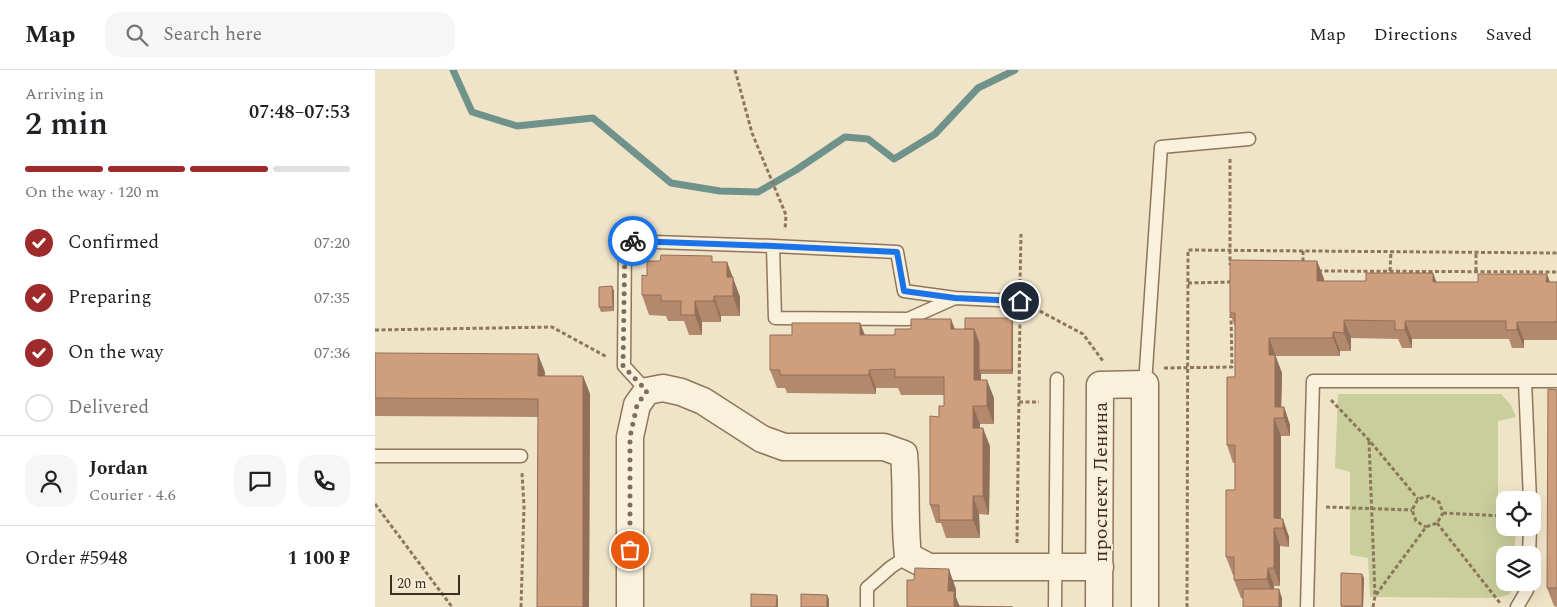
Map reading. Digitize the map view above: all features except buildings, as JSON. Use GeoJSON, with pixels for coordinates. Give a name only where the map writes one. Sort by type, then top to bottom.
{"type":"FeatureCollection","features":[{"type":"Feature","properties":{"kind":"street","name":"проспект Ленина"},"geometry":{"type":"LineString","coordinates":[[1099,607],[1100,385],[1119,385],[1145,376]]}},
{"type":"Feature","properties":{"kind":"street"},"geometry":{"type":"LineString","coordinates":[[1145,376],[1145,607]]}},
{"type":"Feature","properties":{"kind":"street"},"geometry":{"type":"LineString","coordinates":[[630,607],[630,437],[637,405],[647,391],[663,388],[681,392],[703,401],[761,439],[784,447],[883,447],[904,454],[906,474],[905,534],[908,556],[929,567],[1099,567]]}},
{"type":"Feature","properties":{"kind":"lane"},"geometry":{"type":"LineString","coordinates":[[1145,376],[1161,147],[1230,140],[1249,140]]}},
{"type":"Feature","properties":{"kind":"lane"},"geometry":{"type":"LineString","coordinates":[[647,391],[623,366],[625,241],[897,252],[904,291],[955,298],[1020,301]]}},
{"type":"Feature","properties":{"kind":"lane"},"geometry":{"type":"LineString","coordinates":[[773,246],[775,318],[908,320],[955,298]]}},
{"type":"Feature","properties":{"kind":"lane"},"geometry":{"type":"LineString","coordinates":[[1055,607],[1057,379]]}},
{"type":"Feature","properties":{"kind":"lane"},"geometry":{"type":"LineString","coordinates":[[1525,381],[1529,491]]}},
{"type":"Feature","properties":{"kind":"lane"},"geometry":{"type":"LineString","coordinates":[[1307,607],[1313,382],[1557,381]]}},
{"type":"Feature","properties":{"kind":"lane"},"geometry":{"type":"LineString","coordinates":[[375,456],[521,456]]}},
{"type":"Feature","properties":{"kind":"lane"},"geometry":{"type":"LineString","coordinates":[[867,607],[867,588],[891,567],[908,556]]}},
{"type":"Feature","properties":{"kind":"lane"},"geometry":{"type":"LineString","coordinates":[[1517,607],[1526,591]]}},
{"type":"Feature","properties":{"kind":"path"},"geometry":{"type":"LineString","coordinates":[[735,70],[752,133],[786,215],[786,228],[781,239],[773,246]]}},
{"type":"Feature","properties":{"kind":"path"},"geometry":{"type":"LineString","coordinates":[[1230,140],[1230,270]]}},
{"type":"Feature","properties":{"kind":"path"},"geometry":{"type":"LineString","coordinates":[[1016,566],[1021,234]]}},
{"type":"Feature","properties":{"kind":"path"},"geometry":{"type":"LineString","coordinates":[[1187,607],[1188,250],[1557,253]]}},
{"type":"Feature","properties":{"kind":"path"},"geometry":{"type":"LineString","coordinates":[[1303,251],[1303,271]]}},
{"type":"Feature","properties":{"kind":"path"},"geometry":{"type":"LineString","coordinates":[[1390,271],[1391,252]]}},
{"type":"Feature","properties":{"kind":"path"},"geometry":{"type":"LineString","coordinates":[[1476,253],[1476,271]]}},
{"type":"Feature","properties":{"kind":"path"},"geometry":{"type":"LineString","coordinates":[[1312,271],[1557,272]]}},
{"type":"Feature","properties":{"kind":"path"},"geometry":{"type":"LineString","coordinates":[[1188,283],[1231,282],[1230,276]]}},
{"type":"Feature","properties":{"kind":"path"},"geometry":{"type":"LineString","coordinates":[[1020,301],[1083,334],[1119,385]]}},
{"type":"Feature","properties":{"kind":"path"},"geometry":{"type":"LineString","coordinates":[[1145,376],[1188,368],[1232,367],[1231,310]]}},
{"type":"Feature","properties":{"kind":"path"},"geometry":{"type":"LineString","coordinates":[[375,330],[552,327],[623,366]]}},
{"type":"Feature","properties":{"kind":"path"},"geometry":{"type":"LineString","coordinates":[[1313,382],[1369,440],[1418,500]]}},
{"type":"Feature","properties":{"kind":"path"},"geometry":{"type":"LineString","coordinates":[[1369,440],[1375,596],[1373,607]]}},
{"type":"Feature","properties":{"kind":"path"},"geometry":{"type":"LineString","coordinates":[[521,456],[524,506],[521,607]]}},
{"type":"Feature","properties":{"kind":"path"},"geometry":{"type":"LineString","coordinates":[[1412,510],[1418,500],[1429,496],[1439,502],[1443,513]]}},
{"type":"Feature","properties":{"kind":"path"},"geometry":{"type":"LineString","coordinates":[[375,504],[453,607]]}},
{"type":"Feature","properties":{"kind":"path"},"geometry":{"type":"LineString","coordinates":[[1310,507],[1412,510]]}},
{"type":"Feature","properties":{"kind":"path"},"geometry":{"type":"LineString","coordinates":[[1412,510],[1416,521],[1426,526]]}},
{"type":"Feature","properties":{"kind":"path"},"geometry":{"type":"LineString","coordinates":[[1443,513],[1496,516]]}},
{"type":"Feature","properties":{"kind":"path"},"geometry":{"type":"LineString","coordinates":[[1375,596],[1426,526],[1437,523],[1443,513]]}},
{"type":"Feature","properties":{"kind":"path"},"geometry":{"type":"LineString","coordinates":[[1437,523],[1503,607]]}},
{"type":"Feature","properties":{"kind":"green space"},"geometry":{"type":"Polygon","coordinates":[[[1338,394],[1501,394],[1511,405],[1516,417],[1498,421],[1496,536],[1516,536],[1515,546],[1496,546],[1496,591],[1511,591],[1510,594],[1488,598],[1370,597],[1368,558],[1350,555],[1350,472],[1335,468],[1338,394]]]}},
{"type":"Feature","properties":{"kind":"waterway"},"geometry":{"type":"LineString","coordinates":[[453,70],[472,112],[517,126],[593,118],[671,183],[720,191],[758,192],[796,170],[845,137],[868,139],[894,159],[935,134],[978,88],[1015,70]]}},
{"type":"Feature","properties":{"kind":"way so far"},"geometry":{"type":"LineString","coordinates":[[630,550],[630,437],[637,405],[647,391],[623,366],[625,241],[633,241]]}},
{"type":"Feature","properties":{"kind":"route"},"geometry":{"type":"LineString","coordinates":[[633,241],[897,252],[904,291],[955,298],[1020,301]]}}]}
